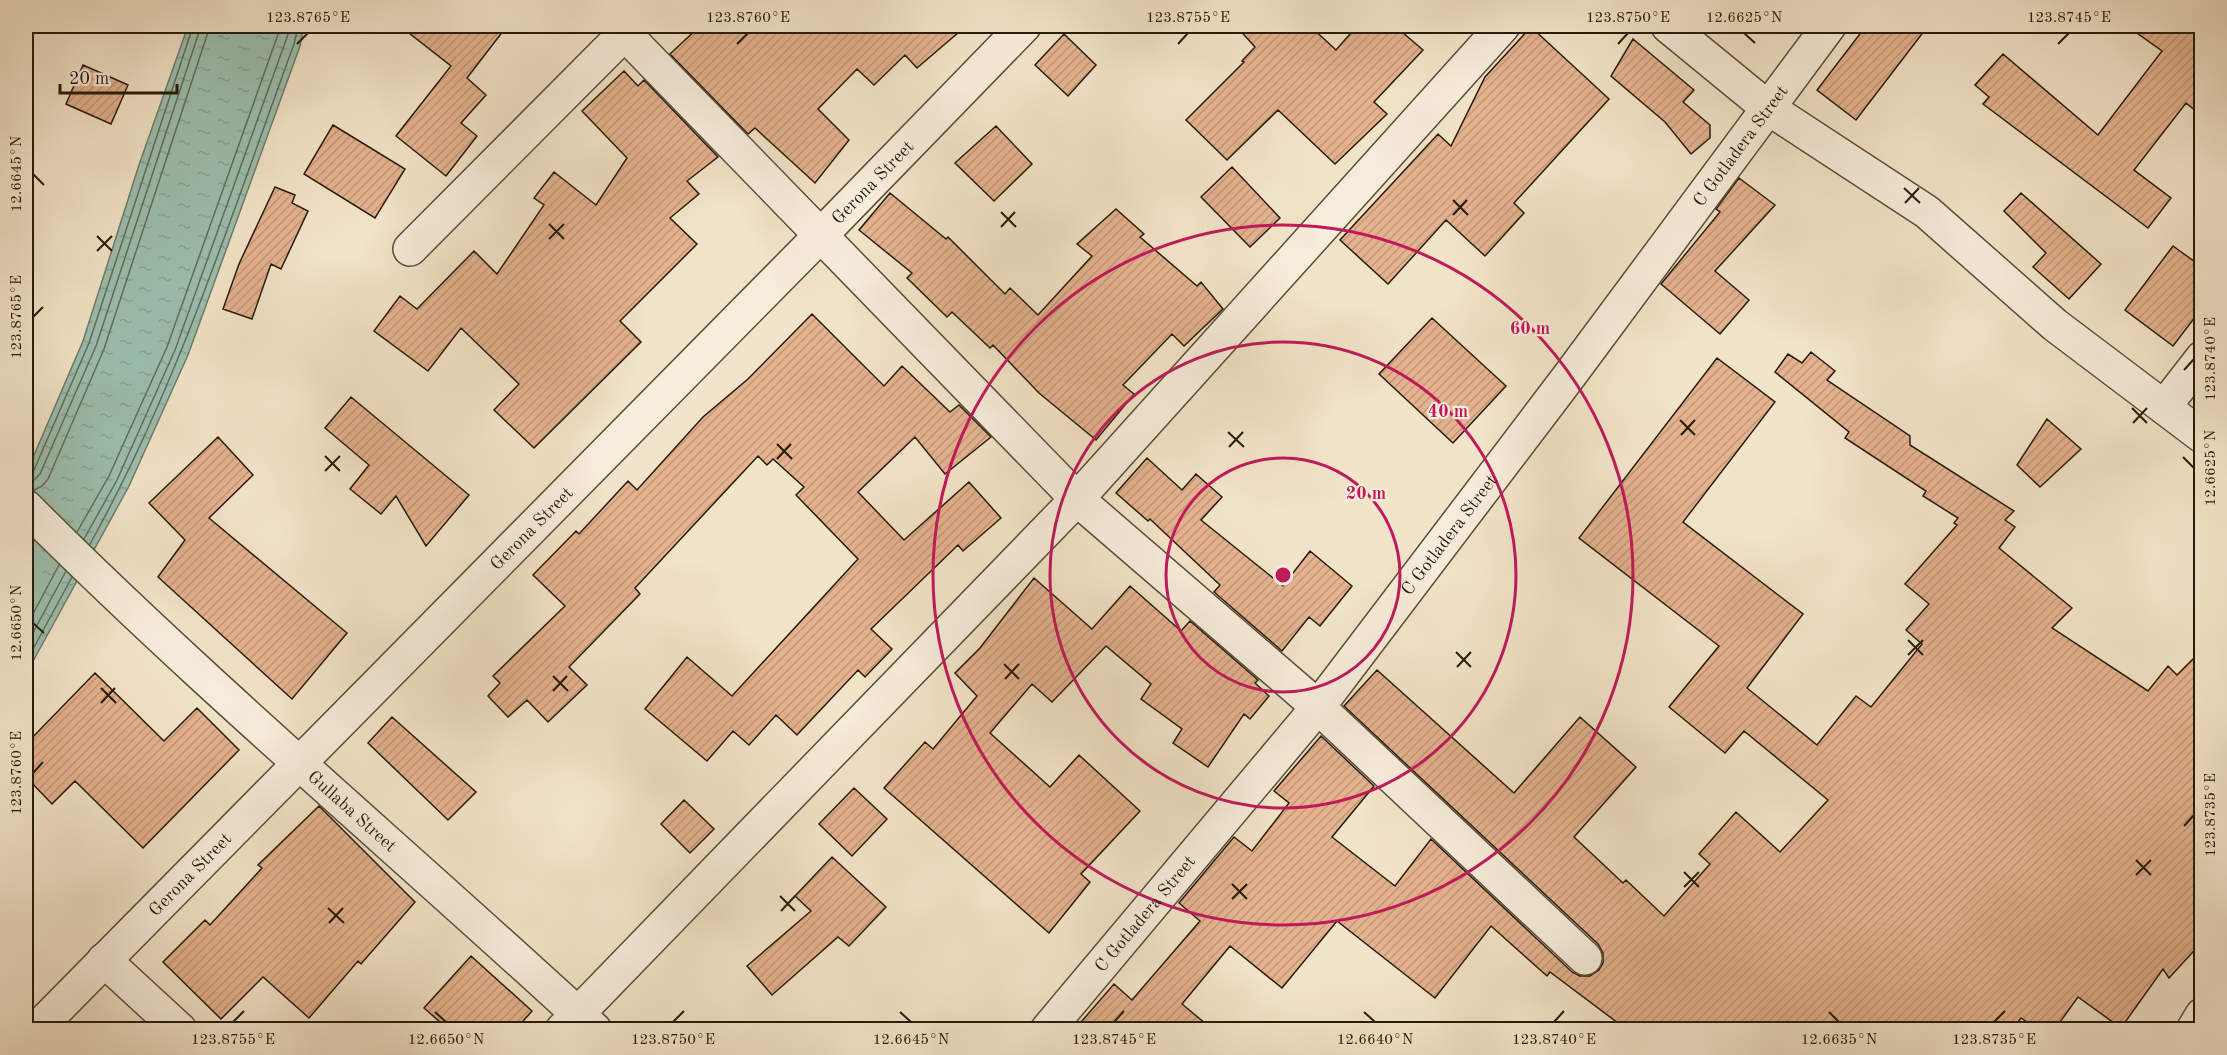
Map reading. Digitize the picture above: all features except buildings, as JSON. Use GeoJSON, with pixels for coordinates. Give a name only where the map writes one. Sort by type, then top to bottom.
{"type":"FeatureCollection","features":[{"type":"Feature","properties":{"kind":"street","name":"Gerona Street"},"geometry":{"type":"LineString","coordinates":[[36,1029],[820,236],[1024,26]]}},
{"type":"Feature","properties":{"kind":"street"},"geometry":{"type":"LineString","coordinates":[[578,1024],[1077,499],[1503,26]]}},
{"type":"Feature","properties":{"kind":"street"},"geometry":{"type":"LineString","coordinates":[[1668,26],[1767,108],[1927,212],[2055,324],[2202,436]]}},
{"type":"Feature","properties":{"kind":"street","name":"C Gotladera Street"},"geometry":{"type":"LineString","coordinates":[[1047,1029],[1318,707],[1567,379],[1829,26]]}},
{"type":"Feature","properties":{"kind":"street"},"geometry":{"type":"LineString","coordinates":[[410,249],[628,29],[820,236],[1077,499],[1318,707],[1585,958]]}},
{"type":"Feature","properties":{"kind":"street"},"geometry":{"type":"LineString","coordinates":[[2164,407],[2202,358]]}},
{"type":"Feature","properties":{"kind":"street","name":"Gullaba Street"},"geometry":{"type":"LineString","coordinates":[[26,507],[110,592],[578,1024]]}},
{"type":"Feature","properties":{"kind":"street"},"geometry":{"type":"LineString","coordinates":[[104,960],[180,1029]]}},
{"type":"Feature","properties":{"kind":"street"},"geometry":{"type":"LineString","coordinates":[[2193,1029],[2202,1015]]}},
{"type":"Feature","properties":{"kind":"water"},"geometry":{"type":"Polygon","coordinates":[[[188,26],[304,26],[300,46],[188,355],[129,486],[26,674],[26,474],[83,341],[139,165],[188,26]]]}}]}
